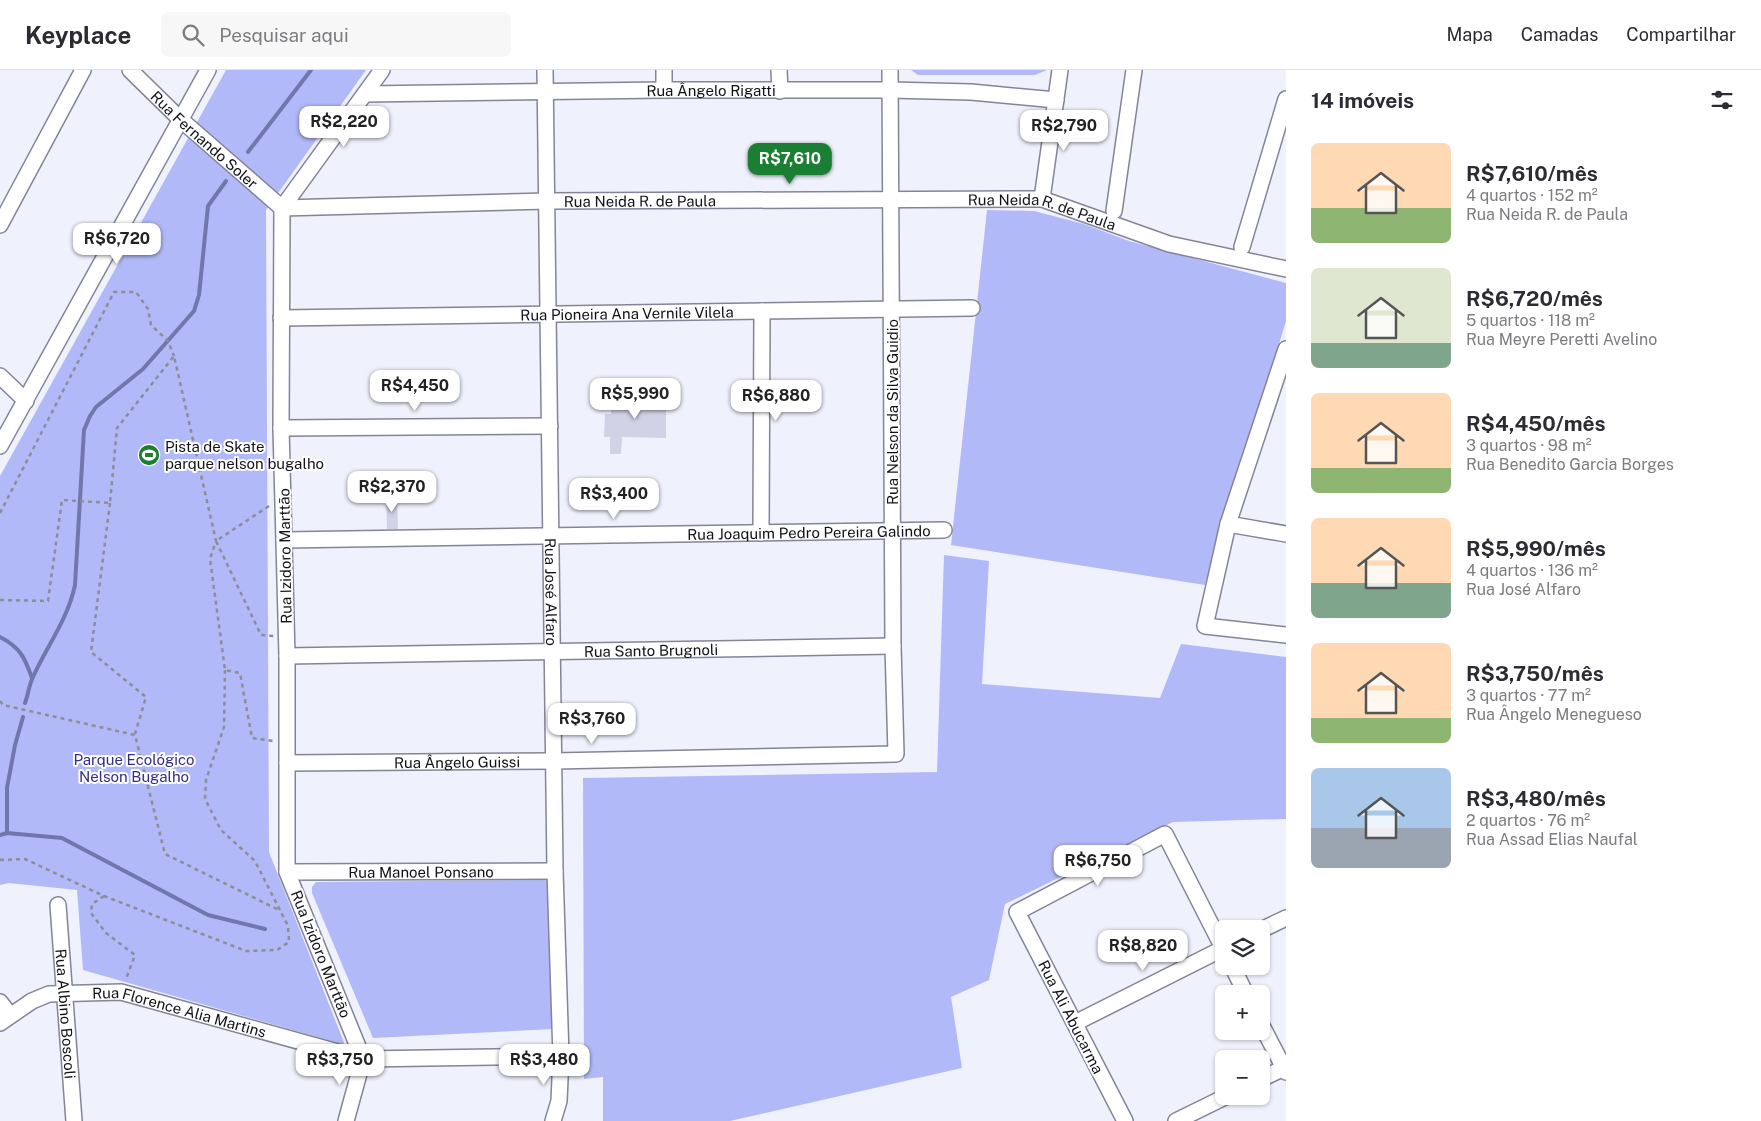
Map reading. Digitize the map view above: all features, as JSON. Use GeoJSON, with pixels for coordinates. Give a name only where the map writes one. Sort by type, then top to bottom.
{"type":"FeatureCollection","features":[{"type":"Feature","properties":{"kind":"street"},"geometry":{"type":"LineString","coordinates":[[0,225],[82,70]]}},
{"type":"Feature","properties":{"kind":"street","name":"Rua Fernando Soler"},"geometry":{"type":"LineString","coordinates":[[130,70],[180,119],[282,208]]}},
{"type":"Feature","properties":{"kind":"street"},"geometry":{"type":"LineString","coordinates":[[0,446],[208,70]]}},
{"type":"Feature","properties":{"kind":"street"},"geometry":{"type":"LineString","coordinates":[[282,208],[382,70]]}},
{"type":"Feature","properties":{"kind":"street","name":"Rua José Alfaro"},"geometry":{"type":"LineString","coordinates":[[545,70],[554,871],[561,1056],[559,1101],[553,1121]]}},
{"type":"Feature","properties":{"kind":"street"},"geometry":{"type":"LineString","coordinates":[[664,70],[664,90]]}},
{"type":"Feature","properties":{"kind":"street"},"geometry":{"type":"LineString","coordinates":[[779,70],[780,91]]}},
{"type":"Feature","properties":{"kind":"street","name":"Rua Nelson da Silva Guidio"},"geometry":{"type":"LineString","coordinates":[[890,70],[893,646],[896,754]]}},
{"type":"Feature","properties":{"kind":"street"},"geometry":{"type":"LineString","coordinates":[[1042,199],[1060,70]]}},
{"type":"Feature","properties":{"kind":"street"},"geometry":{"type":"LineString","coordinates":[[1114,212],[1134,70]]}},
{"type":"Feature","properties":{"kind":"street","name":"Rua Ângelo Rigatti"},"geometry":{"type":"LineString","coordinates":[[365,94],[664,90],[890,90],[971,92],[1056,100]]}},
{"type":"Feature","properties":{"kind":"street"},"geometry":{"type":"LineString","coordinates":[[1242,247],[1286,99]]}},
{"type":"Feature","properties":{"kind":"street","name":"Rua Neida R. de Paula"},"geometry":{"type":"LineString","coordinates":[[282,208],[547,201],[1042,199],[1169,244],[1286,269]]}},
{"type":"Feature","properties":{"kind":"street","name":"Rua Izidoro Marttão"},"geometry":{"type":"LineString","coordinates":[[282,208],[281,428],[287,637],[287,872],[363,1059]]}},
{"type":"Feature","properties":{"kind":"street","name":"Rua Pioneira Ana Vernile Vilela"},"geometry":{"type":"LineString","coordinates":[[281,318],[972,308]]}},
{"type":"Feature","properties":{"kind":"street"},"geometry":{"type":"LineString","coordinates":[[761,533],[762,311]]}},
{"type":"Feature","properties":{"kind":"street"},"geometry":{"type":"LineString","coordinates":[[1286,349],[1228,524],[1205,626],[1286,635]]}},
{"type":"Feature","properties":{"kind":"street"},"geometry":{"type":"LineString","coordinates":[[0,376],[26,400]]}},
{"type":"Feature","properties":{"kind":"street"},"geometry":{"type":"LineString","coordinates":[[281,428],[550,426]]}},
{"type":"Feature","properties":{"kind":"street"},"geometry":{"type":"LineString","coordinates":[[1228,524],[1286,534]]}},
{"type":"Feature","properties":{"kind":"street","name":"Rua Joaquim Pedro Pereira Galindo"},"geometry":{"type":"LineString","coordinates":[[284,540],[944,530]]}},
{"type":"Feature","properties":{"kind":"street","name":"Rua Santo Brugnoli"},"geometry":{"type":"LineString","coordinates":[[287,656],[893,646]]}},
{"type":"Feature","properties":{"kind":"street","name":"Rua Ângelo Guissi"},"geometry":{"type":"LineString","coordinates":[[287,763],[554,761],[896,754]]}},
{"type":"Feature","properties":{"kind":"street","name":"Rua Ali Abucarma"},"geometry":{"type":"LineString","coordinates":[[1125,1121],[1017,912],[1165,834],[1215,931]]}},
{"type":"Feature","properties":{"kind":"street","name":"Rua Manoel Ponsano"},"geometry":{"type":"LineString","coordinates":[[287,872],[554,871]]}},
{"type":"Feature","properties":{"kind":"street","name":"Rua Albino Boscoli"},"geometry":{"type":"LineString","coordinates":[[58,905],[74,1121]]}},
{"type":"Feature","properties":{"kind":"street"},"geometry":{"type":"LineString","coordinates":[[1270,926],[1286,918]]}},
{"type":"Feature","properties":{"kind":"street"},"geometry":{"type":"LineString","coordinates":[[1075,1023],[1215,953]]}},
{"type":"Feature","properties":{"kind":"street","name":"Rua Florence Alia Martins"},"geometry":{"type":"LineString","coordinates":[[5,1019],[32,1001],[49,994],[121,992],[363,1059],[561,1056]]}},
{"type":"Feature","properties":{"kind":"street"},"geometry":{"type":"LineString","coordinates":[[0,1002],[5,1019]]}},
{"type":"Feature","properties":{"kind":"street"},"geometry":{"type":"LineString","coordinates":[[1270,1040],[1285,1069],[1270,1075]]}},
{"type":"Feature","properties":{"kind":"street"},"geometry":{"type":"LineString","coordinates":[[346,1121],[363,1059]]}},
{"type":"Feature","properties":{"kind":"street"},"geometry":{"type":"LineString","coordinates":[[1176,1121],[1215,1102]]}},
{"type":"Feature","properties":{"kind":"path"},"geometry":{"type":"LineString","coordinates":[[0,513],[114,292],[136,292],[148,309],[151,325],[168,341],[174,356],[216,540],[260,635],[287,637]]}},
{"type":"Feature","properties":{"kind":"path"},"geometry":{"type":"LineString","coordinates":[[174,356],[117,428],[110,503],[91,652],[146,697],[135,735],[165,854],[280,911]]}},
{"type":"Feature","properties":{"kind":"path"},"geometry":{"type":"LineString","coordinates":[[0,860],[25,859],[104,896],[246,951],[276,950],[289,942],[288,926],[256,862],[221,830],[205,798],[206,780],[224,727],[225,670],[210,559],[216,540],[283,497]]}},
{"type":"Feature","properties":{"kind":"path"},"geometry":{"type":"LineString","coordinates":[[0,600],[48,601],[62,500],[110,503]]}},
{"type":"Feature","properties":{"kind":"path"},"geometry":{"type":"LineString","coordinates":[[225,670],[240,673],[252,738],[287,743]]}},
{"type":"Feature","properties":{"kind":"path"},"geometry":{"type":"LineString","coordinates":[[0,701],[3,705],[135,735]]}},
{"type":"Feature","properties":{"kind":"path"},"geometry":{"type":"LineString","coordinates":[[104,896],[92,904],[91,913],[106,934],[135,955],[121,992]]}},
{"type":"Feature","properties":{"kind":"green space","name":"Parque Ecológico Nelson Bugalho"},"geometry":{"type":"Polygon","coordinates":[[[226,70],[366,70],[266,210],[269,852],[345,1045],[83,970],[77,890],[9,883],[0,885],[0,476],[226,70]]]}},
{"type":"Feature","properties":{"kind":"green space"},"geometry":{"type":"Polygon","coordinates":[[[911,70],[1047,70],[1035,75],[918,75],[911,70]]]}},
{"type":"Feature","properties":{"kind":"green space"},"geometry":{"type":"Polygon","coordinates":[[[987,210],[1034,211],[1084,224],[1129,241],[1286,283],[1286,321],[1205,585],[951,545],[987,210]]]}},
{"type":"Feature","properties":{"kind":"green space"},"geometry":{"type":"Polygon","coordinates":[[[944,555],[989,561],[982,684],[1160,698],[1181,644],[1286,657],[1286,819],[1173,822],[1005,904],[989,980],[951,997],[962,1068],[730,1121],[603,1121],[603,1077],[584,1079],[583,778],[937,772],[944,555]]]}},
{"type":"Feature","properties":{"kind":"green space"},"geometry":{"type":"Polygon","coordinates":[[[549,880],[553,1029],[373,1038],[312,893],[312,887],[316,882],[549,880]]]}},
{"type":"Feature","properties":{"kind":"building"},"geometry":{"type":"Polygon","coordinates":[[[611,397],[666,398],[666,438],[622,437],[621,454],[610,454],[610,437],[604,437],[605,414],[611,414],[611,397]]]}},
{"type":"Feature","properties":{"kind":"building"},"geometry":{"type":"Polygon","coordinates":[[[386,497],[397,497],[398,529],[387,529],[386,497]]]}},
{"type":"Feature","properties":{"kind":"waterway"},"geometry":{"type":"LineString","coordinates":[[248,152],[311,70]]}},
{"type":"Feature","properties":{"kind":"waterway"},"geometry":{"type":"LineString","coordinates":[[25,703],[32,680],[62,621],[75,585],[84,430],[96,407],[143,369],[194,311],[199,295],[208,206],[226,181]]}},
{"type":"Feature","properties":{"kind":"waterway"},"geometry":{"type":"LineString","coordinates":[[0,637],[21,654],[32,678]]}},
{"type":"Feature","properties":{"kind":"waterway"},"geometry":{"type":"LineString","coordinates":[[7,833],[7,788],[15,745],[23,717]]}},
{"type":"Feature","properties":{"kind":"waterway"},"geometry":{"type":"LineString","coordinates":[[0,835],[7,833],[62,838],[208,915],[265,929]]}},
{"type":"Feature","properties":{"kind":"place","name":"Pista de Skate parque nelson bugalho"},"geometry":{"type":"Point","coordinates":[149,455]}}]}
